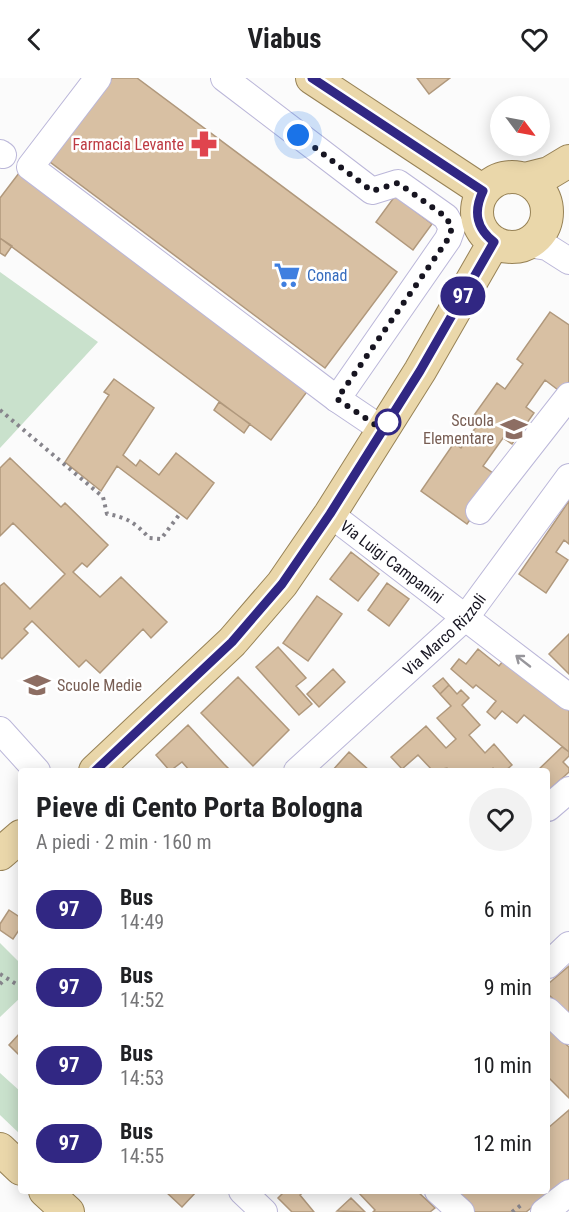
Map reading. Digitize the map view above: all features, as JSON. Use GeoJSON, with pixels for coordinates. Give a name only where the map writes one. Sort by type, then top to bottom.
{"type":"FeatureCollection","features":[{"type":"Feature","properties":{"kind":"main road"},"geometry":{"type":"LineString","coordinates":[[312,78],[483,191]]}},
{"type":"Feature","properties":{"kind":"main road"},"geometry":{"type":"LineString","coordinates":[[525,179],[543,195],[547,212],[544,226],[528,243],[505,246],[494,242],[485,235],[477,213],[483,191],[490,184],[507,177],[525,179],[549,173],[569,161]]}},
{"type":"Feature","properties":{"kind":"main road"},"geometry":{"type":"LineString","coordinates":[[547,212],[569,186]]}},
{"type":"Feature","properties":{"kind":"main road"},"geometry":{"type":"LineString","coordinates":[[98,768],[238,635],[282,584],[383,430],[494,242]]}},
{"type":"Feature","properties":{"kind":"main road"},"geometry":{"type":"LineString","coordinates":[[0,854],[18,839]]}},
{"type":"Feature","properties":{"kind":"main road"},"geometry":{"type":"LineString","coordinates":[[0,1149],[18,1166]]}},
{"type":"Feature","properties":{"kind":"main road"},"geometry":{"type":"LineString","coordinates":[[48,1194],[68,1212]]}},
{"type":"Feature","properties":{"kind":"street"},"geometry":{"type":"LineString","coordinates":[[98,78],[30,167],[337,399],[383,430]]}},
{"type":"Feature","properties":{"kind":"street"},"geometry":{"type":"LineString","coordinates":[[224,78],[372,191],[398,183],[446,217],[452,228],[448,239],[337,399]]}},
{"type":"Feature","properties":{"kind":"street"},"geometry":{"type":"LineString","coordinates":[[528,243],[547,247],[569,261]]}},
{"type":"Feature","properties":{"kind":"street"},"geometry":{"type":"LineString","coordinates":[[479,511],[569,396]]}},
{"type":"Feature","properties":{"kind":"street","name":"Via Marco Rizzoli"},"geometry":{"type":"LineString","coordinates":[[301,768],[466,617],[569,477]]}},
{"type":"Feature","properties":{"kind":"street","name":"Via Luigi Campanini"},"geometry":{"type":"LineString","coordinates":[[330,514],[569,697]]}},
{"type":"Feature","properties":{"kind":"street"},"geometry":{"type":"LineString","coordinates":[[0,730],[34,768]]}},
{"type":"Feature","properties":{"kind":"street"},"geometry":{"type":"LineString","coordinates":[[550,806],[569,790]]}},
{"type":"Feature","properties":{"kind":"street"},"geometry":{"type":"LineString","coordinates":[[550,963],[569,945]]}},
{"type":"Feature","properties":{"kind":"street"},"geometry":{"type":"LineString","coordinates":[[550,1013],[569,1032]]}},
{"type":"Feature","properties":{"kind":"street"},"geometry":{"type":"LineString","coordinates":[[544,1212],[569,1192]]}},
{"type":"Feature","properties":{"kind":"street"},"geometry":{"type":"LineString","coordinates":[[245,1194],[264,1212]]}},
{"type":"Feature","properties":{"kind":"street"},"geometry":{"type":"LineString","coordinates":[[441,1194],[461,1212]]}},
{"type":"Feature","properties":{"kind":"path"},"geometry":{"type":"LineString","coordinates":[[0,410],[103,497],[107,514],[125,517],[138,525],[149,538],[161,539],[178,515]]}},
{"type":"Feature","properties":{"kind":"path"},"geometry":{"type":"LineString","coordinates":[[0,974],[18,986]]}},
{"type":"Feature","properties":{"kind":"path"},"geometry":{"type":"LineString","coordinates":[[0,984],[5,979]]}},
{"type":"Feature","properties":{"kind":"green space"},"geometry":{"type":"Polygon","coordinates":[[[0,272],[98,342],[0,448],[0,272]]]}},
{"type":"Feature","properties":{"kind":"green space"},"geometry":{"type":"Polygon","coordinates":[[[0,943],[18,961],[18,1000],[0,1017],[0,943]]]}},
{"type":"Feature","properties":{"kind":"green space"},"geometry":{"type":"Polygon","coordinates":[[[0,1073],[18,1089],[18,1132],[0,1115],[0,1073]]]}},
{"type":"Feature","properties":{"kind":"building"},"geometry":{"type":"Polygon","coordinates":[[[112,78],[137,78],[397,272],[325,368],[50,162],[112,78]]]}},
{"type":"Feature","properties":{"kind":"building"},"geometry":{"type":"Polygon","coordinates":[[[417,78],[450,78],[429,94],[417,78]]]}},
{"type":"Feature","properties":{"kind":"building"},"geometry":{"type":"Polygon","coordinates":[[[19,173],[309,389],[271,440],[0,238],[0,198],[19,173]]]}},
{"type":"Feature","properties":{"kind":"building"},"geometry":{"type":"Polygon","coordinates":[[[395,196],[432,224],[413,250],[376,222],[395,196]]]}},
{"type":"Feature","properties":{"kind":"building"},"geometry":{"type":"Polygon","coordinates":[[[0,238],[12,246],[5,256],[0,253],[0,238]]]}},
{"type":"Feature","properties":{"kind":"building"},"geometry":{"type":"Polygon","coordinates":[[[550,312],[569,325],[569,392],[566,396],[545,380],[526,407],[534,413],[512,444],[503,438],[483,466],[500,478],[467,524],[421,491],[454,443],[461,448],[479,423],[472,418],[497,383],[505,389],[523,364],[517,359],[550,312]]]}},
{"type":"Feature","properties":{"kind":"building"},"geometry":{"type":"Polygon","coordinates":[[[114,379],[154,408],[123,455],[136,466],[140,460],[159,475],[176,453],[214,483],[187,519],[117,466],[101,491],[65,462],[109,395],[104,392],[114,379]]]}},
{"type":"Feature","properties":{"kind":"building"},"geometry":{"type":"Polygon","coordinates":[[[219,402],[250,424],[244,433],[214,410],[219,402]]]}},
{"type":"Feature","properties":{"kind":"building"},"geometry":{"type":"Polygon","coordinates":[[[10,458],[61,507],[65,503],[108,545],[87,567],[82,563],[73,572],[100,597],[121,577],[167,622],[151,638],[143,629],[100,673],[86,660],[79,667],[32,621],[24,629],[28,633],[2,659],[0,657],[0,586],[4,583],[30,609],[65,574],[13,523],[0,536],[0,468],[10,458]]]}},
{"type":"Feature","properties":{"kind":"building"},"geometry":{"type":"Polygon","coordinates":[[[569,501],[569,544],[564,540],[556,552],[568,560],[546,593],[519,574],[569,501]]]}},
{"type":"Feature","properties":{"kind":"building"},"geometry":{"type":"Polygon","coordinates":[[[351,552],[379,574],[358,601],[330,579],[351,552]]]}},
{"type":"Feature","properties":{"kind":"building"},"geometry":{"type":"Polygon","coordinates":[[[387,583],[409,599],[389,626],[368,610],[387,583]]]}},
{"type":"Feature","properties":{"kind":"building"},"geometry":{"type":"Polygon","coordinates":[[[317,596],[342,614],[308,661],[283,643],[317,596]]]}},
{"type":"Feature","properties":{"kind":"building"},"geometry":{"type":"Polygon","coordinates":[[[569,634],[569,674],[549,654],[569,634]]]}},
{"type":"Feature","properties":{"kind":"building"},"geometry":{"type":"Polygon","coordinates":[[[278,647],[306,678],[296,686],[312,704],[299,715],[256,667],[278,647]]]}},
{"type":"Feature","properties":{"kind":"building"},"geometry":{"type":"Polygon","coordinates":[[[478,649],[499,666],[507,656],[569,706],[569,752],[524,715],[517,723],[502,711],[495,719],[487,712],[496,701],[476,685],[473,688],[451,669],[459,659],[466,664],[478,649]]]}},
{"type":"Feature","properties":{"kind":"building"},"geometry":{"type":"Polygon","coordinates":[[[333,669],[345,682],[319,707],[307,694],[333,669]]]}},
{"type":"Feature","properties":{"kind":"building"},"geometry":{"type":"Polygon","coordinates":[[[238,677],[289,730],[253,766],[201,713],[238,677]]]}},
{"type":"Feature","properties":{"kind":"building"},"geometry":{"type":"Polygon","coordinates":[[[443,678],[449,685],[440,694],[433,686],[443,678]]]}},
{"type":"Feature","properties":{"kind":"building"},"geometry":{"type":"Polygon","coordinates":[[[449,685],[457,694],[461,690],[469,698],[462,705],[480,725],[469,735],[485,753],[494,744],[512,765],[508,768],[430,768],[418,755],[401,768],[391,757],[426,726],[446,748],[456,739],[437,718],[451,706],[440,694],[449,685]]]}},
{"type":"Feature","properties":{"kind":"building"},"geometry":{"type":"Polygon","coordinates":[[[188,725],[228,768],[187,768],[182,762],[174,768],[167,768],[156,755],[188,725]]]}},
{"type":"Feature","properties":{"kind":"building"},"geometry":{"type":"Polygon","coordinates":[[[562,747],[569,752],[569,756],[563,762],[569,768],[569,772],[550,789],[550,768],[540,768],[562,747]]]}},
{"type":"Feature","properties":{"kind":"building"},"geometry":{"type":"Polygon","coordinates":[[[349,752],[367,768],[335,768],[349,752]]]}},
{"type":"Feature","properties":{"kind":"building"},"geometry":{"type":"Polygon","coordinates":[[[9,910],[18,916],[18,932],[13,939],[0,930],[0,924],[9,910]]]}},
{"type":"Feature","properties":{"kind":"building"},"geometry":{"type":"Polygon","coordinates":[[[569,966],[569,1014],[550,996],[550,982],[569,966]]]}},
{"type":"Feature","properties":{"kind":"building"},"geometry":{"type":"Polygon","coordinates":[[[550,1030],[569,1047],[569,1098],[550,1079],[550,1030]]]}},
{"type":"Feature","properties":{"kind":"building"},"geometry":{"type":"Polygon","coordinates":[[[18,1035],[18,1054],[9,1045],[18,1035]]]}},
{"type":"Feature","properties":{"kind":"building"},"geometry":{"type":"Polygon","coordinates":[[[569,1110],[569,1179],[550,1194],[550,1126],[569,1110]]]}},
{"type":"Feature","properties":{"kind":"building"},"geometry":{"type":"Polygon","coordinates":[[[168,1194],[194,1194],[182,1207],[168,1194]]]}},
{"type":"Feature","properties":{"kind":"building"},"geometry":{"type":"Polygon","coordinates":[[[282,1194],[301,1194],[314,1212],[292,1212],[278,1198],[282,1194]]]}},
{"type":"Feature","properties":{"kind":"building"},"geometry":{"type":"Polygon","coordinates":[[[360,1194],[420,1194],[435,1208],[430,1212],[373,1212],[375,1210],[360,1194]]]}},
{"type":"Feature","properties":{"kind":"building"},"geometry":{"type":"Polygon","coordinates":[[[454,1194],[549,1194],[526,1212],[474,1212],[454,1194]]]}},
{"type":"Feature","properties":{"kind":"building"},"geometry":{"type":"Polygon","coordinates":[[[351,1198],[365,1212],[337,1211],[351,1198]]]}},
{"type":"Feature","properties":{"kind":"bus line","name":"97"},"geometry":{"type":"LineString","coordinates":[[98,768],[148,724],[232,642],[282,584],[330,514],[420,371],[494,242],[485,235],[479,225],[478,202],[483,191],[457,176],[312,78]]}},
{"type":"Feature","properties":{"kind":"place","name":"Farmacia Levante"},"geometry":{"type":"Point","coordinates":[204,144]}},
{"type":"Feature","properties":{"kind":"place","name":"Conad"},"geometry":{"type":"Point","coordinates":[287,275]}},
{"type":"Feature","properties":{"kind":"place","name":"Scuola Elementare"},"geometry":{"type":"Point","coordinates":[514,429]}},
{"type":"Feature","properties":{"kind":"place","name":"Scuole Medie"},"geometry":{"type":"Point","coordinates":[37,685]}},
{"type":"Feature","properties":{"kind":"route"},"geometry":{"type":"LineString","coordinates":[[298,135],[372,191],[398,183],[446,217],[452,228],[448,239],[337,399],[383,430],[388,422]]}}]}
